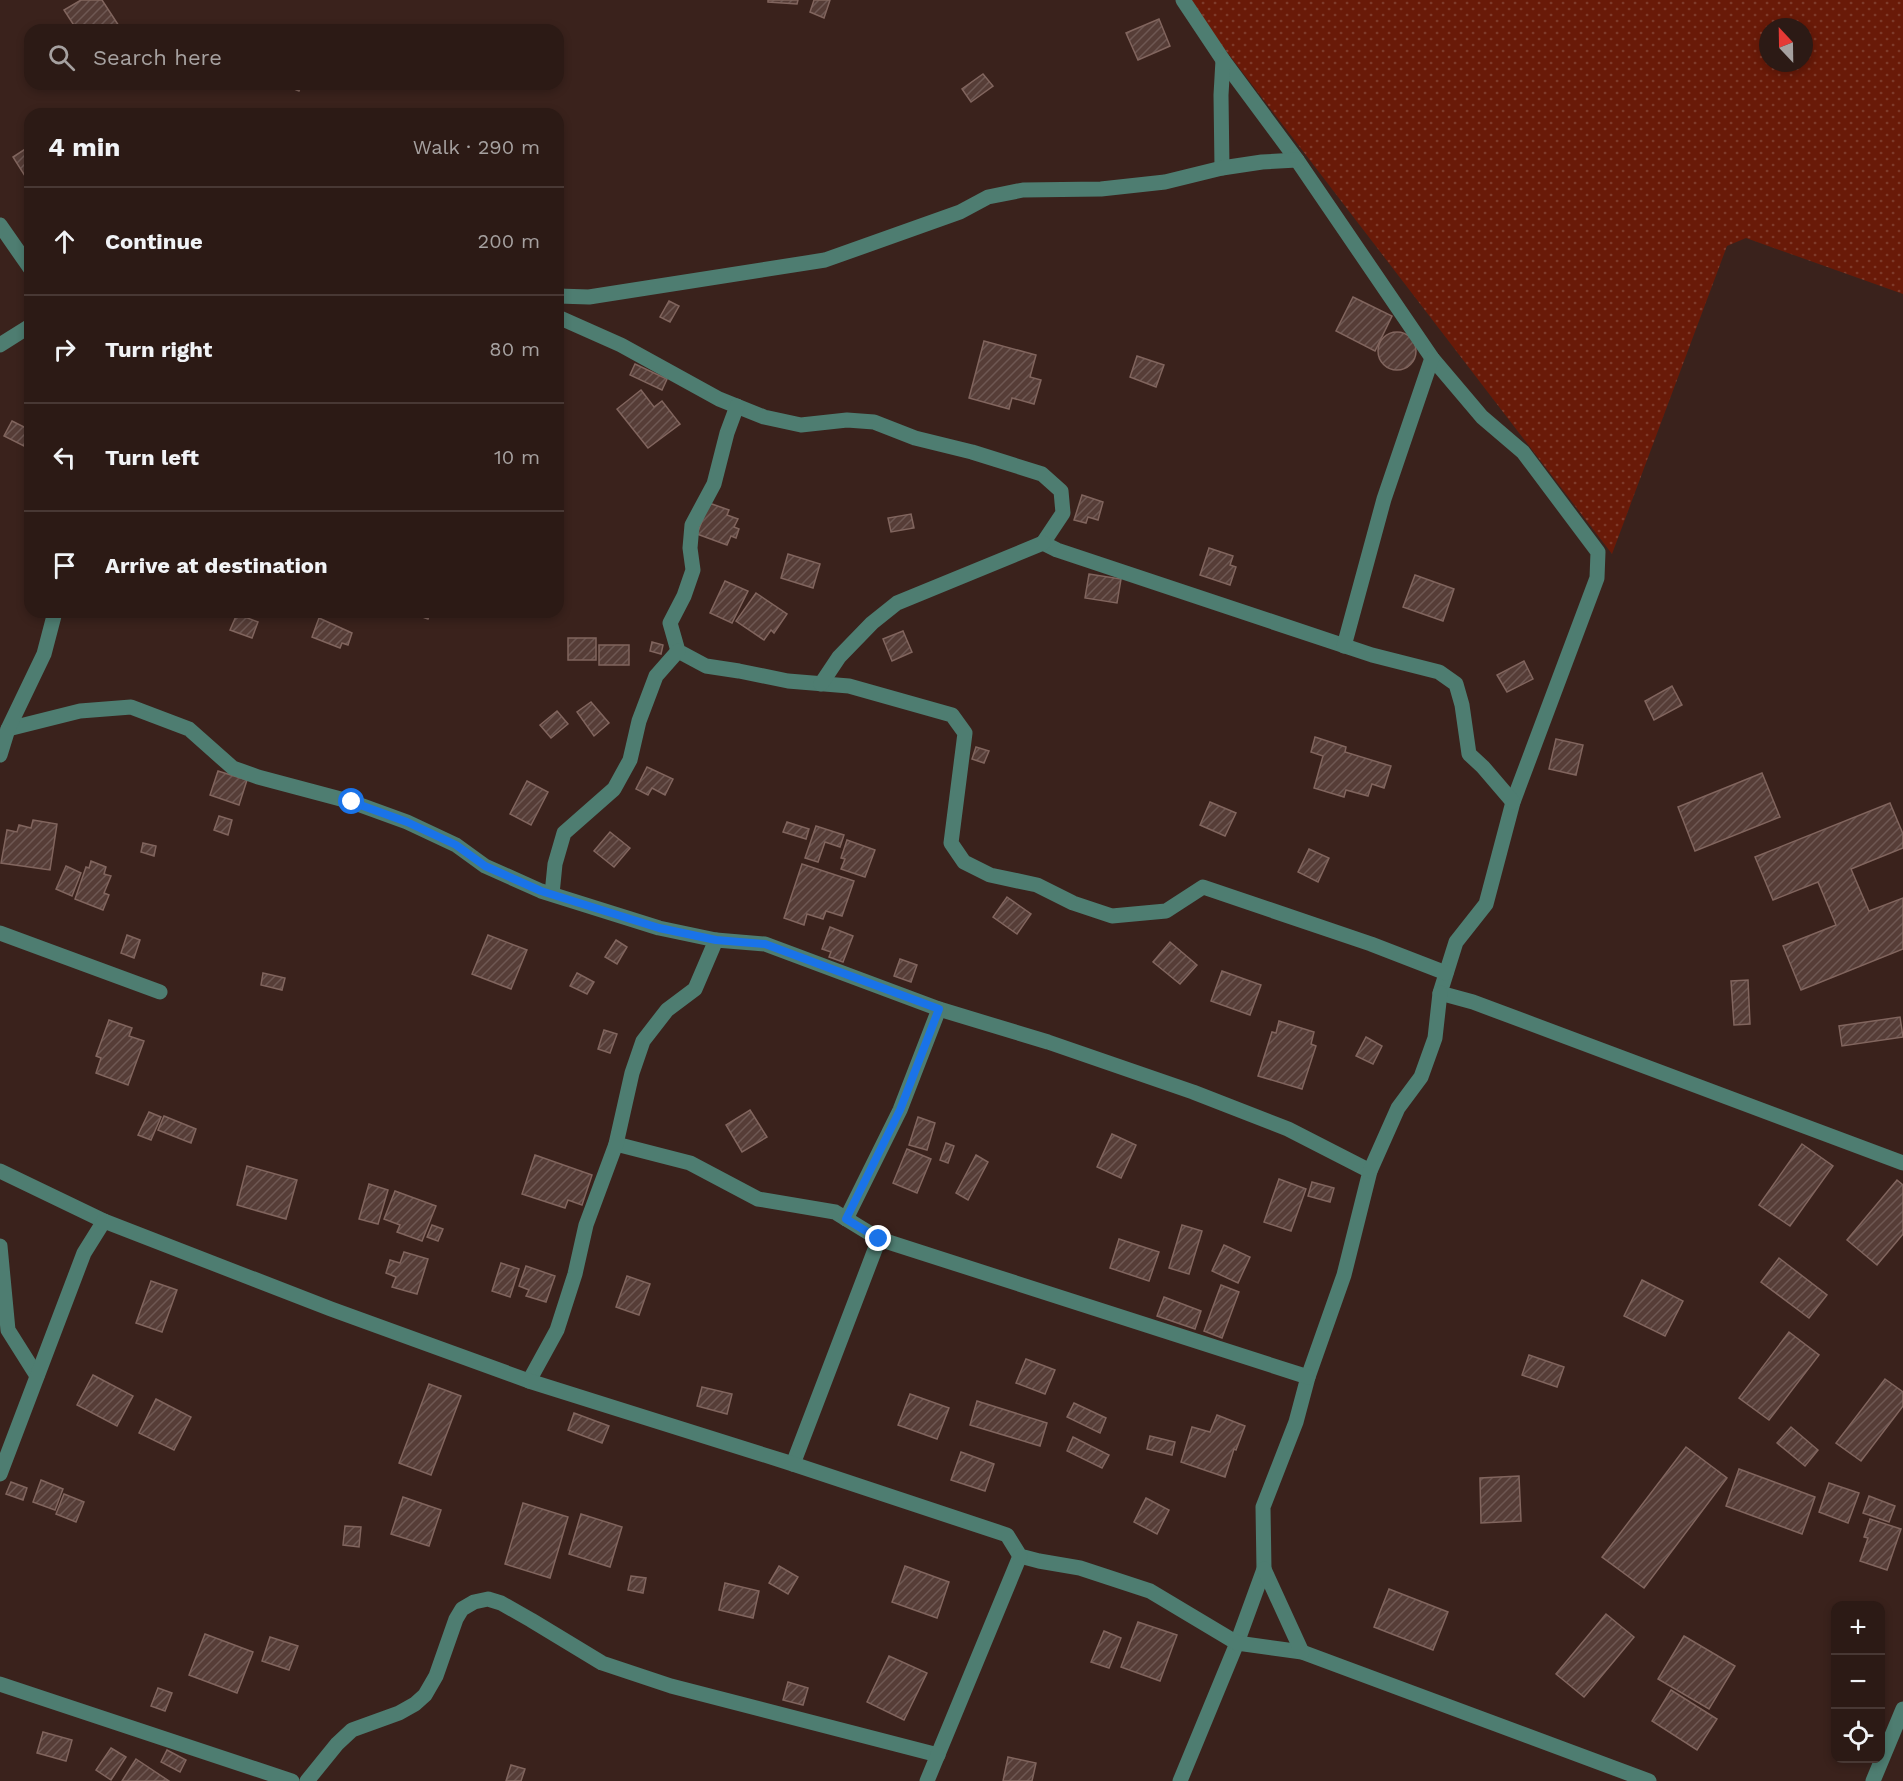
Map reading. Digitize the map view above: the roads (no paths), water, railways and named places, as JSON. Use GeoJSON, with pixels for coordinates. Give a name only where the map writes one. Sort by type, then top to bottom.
{"type":"FeatureCollection","features":[{"type":"Feature","properties":{"kind":"street"},"geometry":{"type":"LineString","coordinates":[[1180,1781],[1264,1569],[1263,1507],[1296,1422],[1308,1377],[1344,1275],[1370,1171],[1398,1108],[1420,1077],[1435,1038],[1440,993],[1456,942],[1486,904],[1513,802],[1597,578],[1599,552],[1523,452],[1482,417],[1432,358],[1297,160],[1223,60],[1183,0]]}},
{"type":"Feature","properties":{"kind":"street"},"geometry":{"type":"LineString","coordinates":[[1222,168],[1223,60]]}},
{"type":"Feature","properties":{"kind":"street"},"geometry":{"type":"LineString","coordinates":[[564,296],[589,297],[825,260],[960,212],[988,197],[1023,190],[1123,187],[1165,182],[1222,168],[1297,160]]}},
{"type":"Feature","properties":{"kind":"street"},"geometry":{"type":"LineString","coordinates":[[0,225],[24,259]]}},
{"type":"Feature","properties":{"kind":"street"},"geometry":{"type":"LineString","coordinates":[[564,320],[621,345],[719,399],[764,417],[801,424],[847,420],[874,422],[915,438],[972,452],[1042,474],[1061,491],[1063,513],[1043,543],[897,603],[872,623],[839,657],[820,684]]}},
{"type":"Feature","properties":{"kind":"street"},"geometry":{"type":"LineString","coordinates":[[0,345],[24,330]]}},
{"type":"Feature","properties":{"kind":"street"},"geometry":{"type":"LineString","coordinates":[[1344,646],[1384,499],[1432,358]]}},
{"type":"Feature","properties":{"kind":"street"},"geometry":{"type":"LineString","coordinates":[[737,406],[727,433],[714,484],[692,525],[690,548],[693,570],[684,596],[670,622],[678,651],[706,666],[788,681],[849,686],[952,715],[965,733],[951,843],[964,862],[990,875],[1037,885],[1073,903],[1112,916],[1166,911],[1203,887],[1371,944],[1446,973]]}},
{"type":"Feature","properties":{"kind":"street"},"geometry":{"type":"LineString","coordinates":[[1043,543],[1344,646],[1439,672],[1456,684],[1470,754],[1513,802]]}},
{"type":"Feature","properties":{"kind":"street"},"geometry":{"type":"LineString","coordinates":[[0,755],[9,729],[44,654],[53,618]]}},
{"type":"Feature","properties":{"kind":"street"},"geometry":{"type":"LineString","coordinates":[[552,894],[555,864],[564,833],[614,789],[630,760],[639,721],[656,676],[678,651]]}},
{"type":"Feature","properties":{"kind":"street"},"geometry":{"type":"LineString","coordinates":[[9,729],[80,711],[131,707],[189,729],[233,768],[352,802],[407,822],[456,845],[485,866],[552,894],[659,928],[716,940],[765,944],[939,1009],[1048,1042],[1193,1092],[1288,1129],[1370,1171]]}},
{"type":"Feature","properties":{"kind":"street"},"geometry":{"type":"LineString","coordinates":[[0,933],[160,992]]}},
{"type":"Feature","properties":{"kind":"street"},"geometry":{"type":"LineString","coordinates":[[529,1381],[557,1330],[575,1274],[586,1225],[616,1144],[632,1073],[643,1041],[667,1010],[695,989],[716,940]]}},
{"type":"Feature","properties":{"kind":"street"},"geometry":{"type":"LineString","coordinates":[[1440,993],[1473,1002],[1903,1163]]}},
{"type":"Feature","properties":{"kind":"street"},"geometry":{"type":"LineString","coordinates":[[846,1219],[900,1110],[939,1009]]}},
{"type":"Feature","properties":{"kind":"street"},"geometry":{"type":"LineString","coordinates":[[616,1144],[690,1163],[758,1199],[835,1212],[879,1239],[1308,1377]]}},
{"type":"Feature","properties":{"kind":"street"},"geometry":{"type":"LineString","coordinates":[[0,1171],[104,1221],[331,1309],[529,1381],[793,1464],[1007,1535],[1020,1556],[1080,1568],[1150,1591],[1236,1643],[1302,1652],[1649,1781]]}},
{"type":"Feature","properties":{"kind":"street"},"geometry":{"type":"LineString","coordinates":[[0,1474],[84,1253],[104,1221]]}},
{"type":"Feature","properties":{"kind":"street"},"geometry":{"type":"LineString","coordinates":[[793,1464],[879,1239]]}},
{"type":"Feature","properties":{"kind":"street"},"geometry":{"type":"LineString","coordinates":[[0,1246],[8,1330],[37,1376]]}},
{"type":"Feature","properties":{"kind":"street"},"geometry":{"type":"LineString","coordinates":[[927,1781],[1020,1556]]}},
{"type":"Feature","properties":{"kind":"street"},"geometry":{"type":"LineString","coordinates":[[1264,1569],[1302,1652]]}},
{"type":"Feature","properties":{"kind":"street"},"geometry":{"type":"LineString","coordinates":[[307,1781],[337,1744],[352,1730],[399,1713],[425,1695],[436,1676],[456,1619],[462,1610],[474,1602],[488,1599],[501,1603],[602,1663],[671,1686],[938,1755]]}},
{"type":"Feature","properties":{"kind":"street"},"geometry":{"type":"LineString","coordinates":[[0,1684],[292,1781]]}},
{"type":"Feature","properties":{"kind":"street"},"geometry":{"type":"LineString","coordinates":[[1873,1781],[1903,1709]]}}]}
